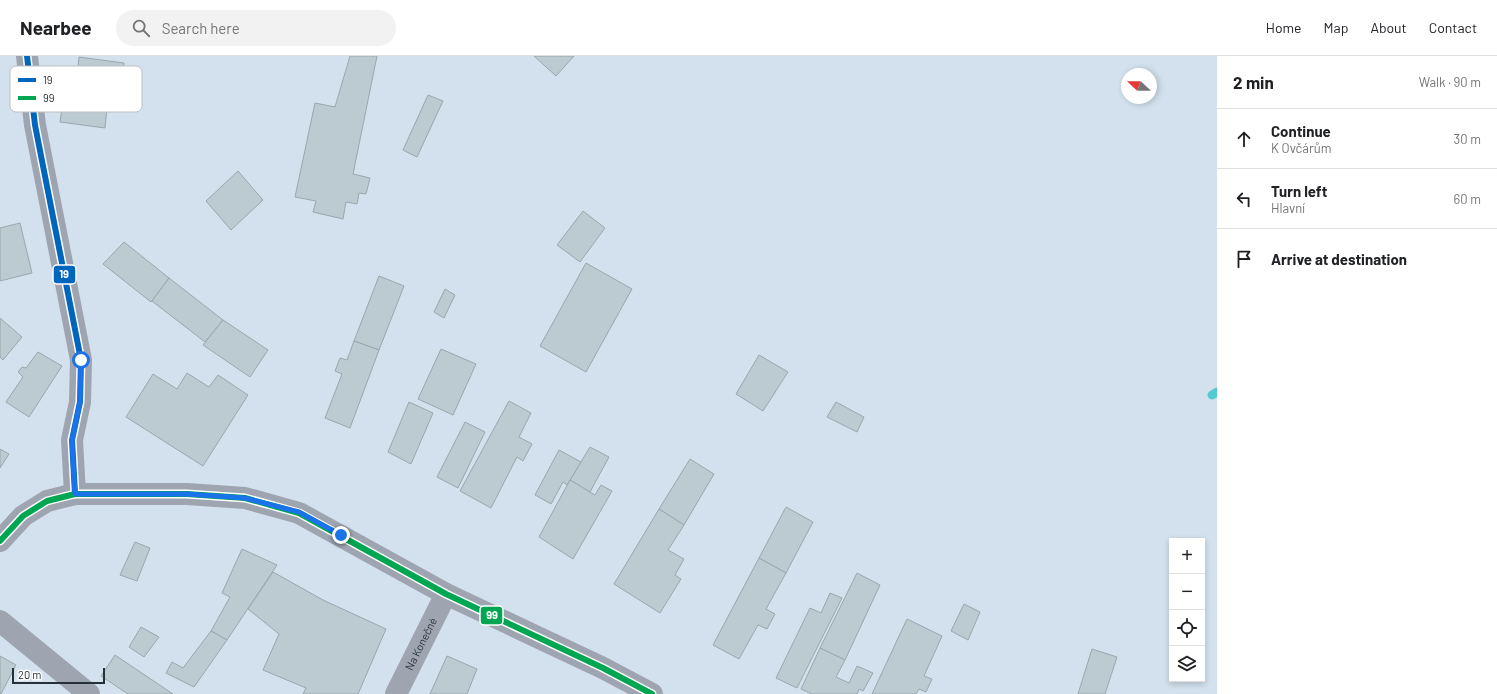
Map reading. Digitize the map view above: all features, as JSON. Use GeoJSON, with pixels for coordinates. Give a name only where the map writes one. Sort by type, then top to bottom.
{"type":"FeatureCollection","features":[{"type":"Feature","properties":{"kind":"street"},"geometry":{"type":"LineString","coordinates":[[27,56],[28,66]]}},
{"type":"Feature","properties":{"kind":"street"},"geometry":{"type":"LineString","coordinates":[[33,112],[81,360],[80,402],[72,440],[75,494]]}},
{"type":"Feature","properties":{"kind":"street"},"geometry":{"type":"LineString","coordinates":[[0,541],[23,516],[47,501],[75,494],[187,494],[245,498],[299,512],[446,594],[603,668],[652,694]]}},
{"type":"Feature","properties":{"kind":"street","name":"Na Konečné"},"geometry":{"type":"LineString","coordinates":[[396,694],[446,594]]}},
{"type":"Feature","properties":{"kind":"street"},"geometry":{"type":"LineString","coordinates":[[0,621],[89,694]]}},
{"type":"Feature","properties":{"kind":"building"},"geometry":{"type":"Polygon","coordinates":[[[350,56],[377,56],[353,174],[370,178],[366,194],[359,193],[357,204],[346,202],[343,219],[313,212],[316,201],[295,197],[315,103],[335,107],[350,56]]]}},
{"type":"Feature","properties":{"kind":"building"},"geometry":{"type":"Polygon","coordinates":[[[534,56],[574,56],[556,76],[534,56]]]}},
{"type":"Feature","properties":{"kind":"building"},"geometry":{"type":"Polygon","coordinates":[[[79,57],[124,63],[124,66],[78,66],[79,57]]]}},
{"type":"Feature","properties":{"kind":"building"},"geometry":{"type":"Polygon","coordinates":[[[428,95],[443,101],[417,157],[403,150],[428,95]]]}},
{"type":"Feature","properties":{"kind":"building"},"geometry":{"type":"Polygon","coordinates":[[[61,112],[107,112],[105,128],[60,122],[61,112]]]}},
{"type":"Feature","properties":{"kind":"building"},"geometry":{"type":"Polygon","coordinates":[[[238,171],[263,200],[231,230],[206,201],[238,171]]]}},
{"type":"Feature","properties":{"kind":"building"},"geometry":{"type":"Polygon","coordinates":[[[583,211],[605,228],[580,262],[557,245],[583,211]]]}},
{"type":"Feature","properties":{"kind":"building"},"geometry":{"type":"Polygon","coordinates":[[[20,223],[32,273],[0,281],[0,228],[20,223]]]}},
{"type":"Feature","properties":{"kind":"building"},"geometry":{"type":"Polygon","coordinates":[[[124,242],[169,278],[151,302],[103,264],[124,242]]]}},
{"type":"Feature","properties":{"kind":"building"},"geometry":{"type":"Polygon","coordinates":[[[586,263],[632,289],[586,372],[540,346],[586,263]]]}},
{"type":"Feature","properties":{"kind":"building"},"geometry":{"type":"Polygon","coordinates":[[[379,276],[404,286],[379,350],[354,341],[379,276]]]}},
{"type":"Feature","properties":{"kind":"building"},"geometry":{"type":"Polygon","coordinates":[[[169,278],[223,320],[205,342],[152,301],[169,278]]]}},
{"type":"Feature","properties":{"kind":"building"},"geometry":{"type":"Polygon","coordinates":[[[445,289],[455,295],[444,318],[434,312],[445,289]]]}},
{"type":"Feature","properties":{"kind":"building"},"geometry":{"type":"Polygon","coordinates":[[[0,318],[22,337],[3,360],[0,357],[0,318]]]}},
{"type":"Feature","properties":{"kind":"building"},"geometry":{"type":"Polygon","coordinates":[[[223,320],[268,350],[250,377],[203,345],[223,320]]]}},
{"type":"Feature","properties":{"kind":"building"},"geometry":{"type":"Polygon","coordinates":[[[354,341],[379,350],[350,428],[325,418],[342,374],[335,371],[340,358],[347,360],[354,341]]]}},
{"type":"Feature","properties":{"kind":"building"},"geometry":{"type":"Polygon","coordinates":[[[441,349],[476,364],[453,415],[418,399],[441,349]]]}},
{"type":"Feature","properties":{"kind":"building"},"geometry":{"type":"Polygon","coordinates":[[[38,352],[62,366],[29,417],[6,402],[23,377],[18,372],[22,367],[26,368],[38,352]]]}},
{"type":"Feature","properties":{"kind":"building"},"geometry":{"type":"Polygon","coordinates":[[[759,355],[788,372],[763,411],[736,394],[759,355]]]}},
{"type":"Feature","properties":{"kind":"building"},"geometry":{"type":"Polygon","coordinates":[[[187,373],[209,387],[218,375],[248,395],[203,466],[126,417],[153,374],[177,389],[187,373]]]}},
{"type":"Feature","properties":{"kind":"building"},"geometry":{"type":"Polygon","coordinates":[[[509,401],[531,413],[519,437],[532,444],[523,461],[517,457],[491,508],[460,491],[509,401]]]}},
{"type":"Feature","properties":{"kind":"building"},"geometry":{"type":"Polygon","coordinates":[[[409,402],[433,413],[411,464],[388,452],[409,402]]]}},
{"type":"Feature","properties":{"kind":"building"},"geometry":{"type":"Polygon","coordinates":[[[836,402],[864,417],[857,432],[827,417],[836,402]]]}},
{"type":"Feature","properties":{"kind":"building"},"geometry":{"type":"Polygon","coordinates":[[[465,422],[485,432],[458,488],[437,477],[465,422]]]}},
{"type":"Feature","properties":{"kind":"building"},"geometry":{"type":"Polygon","coordinates":[[[590,447],[609,457],[590,492],[570,480],[590,447]]]}},
{"type":"Feature","properties":{"kind":"building"},"geometry":{"type":"Polygon","coordinates":[[[0,449],[9,454],[0,468],[0,449]]]}},
{"type":"Feature","properties":{"kind":"building"},"geometry":{"type":"Polygon","coordinates":[[[559,450],[581,462],[567,485],[563,482],[551,504],[535,495],[559,450]]]}},
{"type":"Feature","properties":{"kind":"building"},"geometry":{"type":"Polygon","coordinates":[[[690,459],[714,474],[684,525],[659,509],[690,459]]]}},
{"type":"Feature","properties":{"kind":"building"},"geometry":{"type":"Polygon","coordinates":[[[570,480],[595,495],[601,485],[612,491],[573,559],[539,537],[570,480]]]}},
{"type":"Feature","properties":{"kind":"building"},"geometry":{"type":"Polygon","coordinates":[[[786,507],[813,522],[786,573],[759,558],[786,507]]]}},
{"type":"Feature","properties":{"kind":"building"},"geometry":{"type":"Polygon","coordinates":[[[659,509],[684,525],[668,550],[684,559],[675,575],[681,579],[660,613],[614,584],[659,509]]]}},
{"type":"Feature","properties":{"kind":"building"},"geometry":{"type":"Polygon","coordinates":[[[135,542],[150,548],[137,581],[120,575],[135,542]]]}},
{"type":"Feature","properties":{"kind":"building"},"geometry":{"type":"Polygon","coordinates":[[[242,549],[277,565],[227,640],[211,631],[230,597],[222,593],[242,549]]]}},
{"type":"Feature","properties":{"kind":"building"},"geometry":{"type":"Polygon","coordinates":[[[759,558],[786,573],[766,609],[775,614],[767,629],[758,625],[739,659],[713,645],[759,558]]]}},
{"type":"Feature","properties":{"kind":"building"},"geometry":{"type":"Polygon","coordinates":[[[273,572],[323,600],[386,629],[358,694],[303,694],[306,688],[263,670],[279,634],[248,609],[273,572]]]}},
{"type":"Feature","properties":{"kind":"building"},"geometry":{"type":"Polygon","coordinates":[[[857,573],[880,585],[845,660],[820,648],[857,573]]]}},
{"type":"Feature","properties":{"kind":"building"},"geometry":{"type":"Polygon","coordinates":[[[830,593],[842,598],[797,688],[776,678],[810,608],[821,613],[830,593]]]}},
{"type":"Feature","properties":{"kind":"building"},"geometry":{"type":"Polygon","coordinates":[[[964,604],[980,612],[968,640],[951,631],[964,604]]]}},
{"type":"Feature","properties":{"kind":"building"},"geometry":{"type":"Polygon","coordinates":[[[907,619],[942,636],[924,676],[932,679],[926,692],[919,689],[916,694],[872,694],[907,619]]]}},
{"type":"Feature","properties":{"kind":"building"},"geometry":{"type":"Polygon","coordinates":[[[141,627],[159,637],[144,657],[129,647],[141,627]]]}},
{"type":"Feature","properties":{"kind":"building"},"geometry":{"type":"Polygon","coordinates":[[[211,631],[227,640],[194,687],[166,673],[172,662],[183,668],[211,631]]]}},
{"type":"Feature","properties":{"kind":"building"},"geometry":{"type":"Polygon","coordinates":[[[820,648],[845,660],[836,677],[849,683],[857,666],[873,673],[863,691],[859,689],[857,694],[812,694],[801,689],[820,648]]]}},
{"type":"Feature","properties":{"kind":"building"},"geometry":{"type":"Polygon","coordinates":[[[1092,649],[1117,657],[1105,694],[1078,694],[1092,649]]]}},
{"type":"Feature","properties":{"kind":"building"},"geometry":{"type":"Polygon","coordinates":[[[115,655],[173,694],[128,694],[101,676],[115,655]]]}},
{"type":"Feature","properties":{"kind":"building"},"geometry":{"type":"Polygon","coordinates":[[[0,656],[16,665],[1,694],[0,694],[0,656]]]}},
{"type":"Feature","properties":{"kind":"building"},"geometry":{"type":"Polygon","coordinates":[[[447,656],[477,669],[467,694],[430,694],[447,656]]]}},
{"type":"Feature","properties":{"kind":"waterway"},"geometry":{"type":"LineString","coordinates":[[1212,395],[1217,392]]}},
{"type":"Feature","properties":{"kind":"transit line","name":"19"},"geometry":{"type":"LineString","coordinates":[[27,56],[28,66]]}},
{"type":"Feature","properties":{"kind":"transit line","name":"19"},"geometry":{"type":"LineString","coordinates":[[33,112],[81,360],[80,402],[72,440],[75,494]]}},
{"type":"Feature","properties":{"kind":"transit line","name":"99"},"geometry":{"type":"LineString","coordinates":[[0,541],[23,516],[47,501],[75,494],[187,494],[245,498],[299,513],[446,594],[603,668],[652,694]]}},
{"type":"Feature","properties":{"kind":"route"},"geometry":{"type":"LineString","coordinates":[[81,360],[80,402],[72,440],[75,494],[187,494],[245,498],[299,512],[341,535]]}}]}
